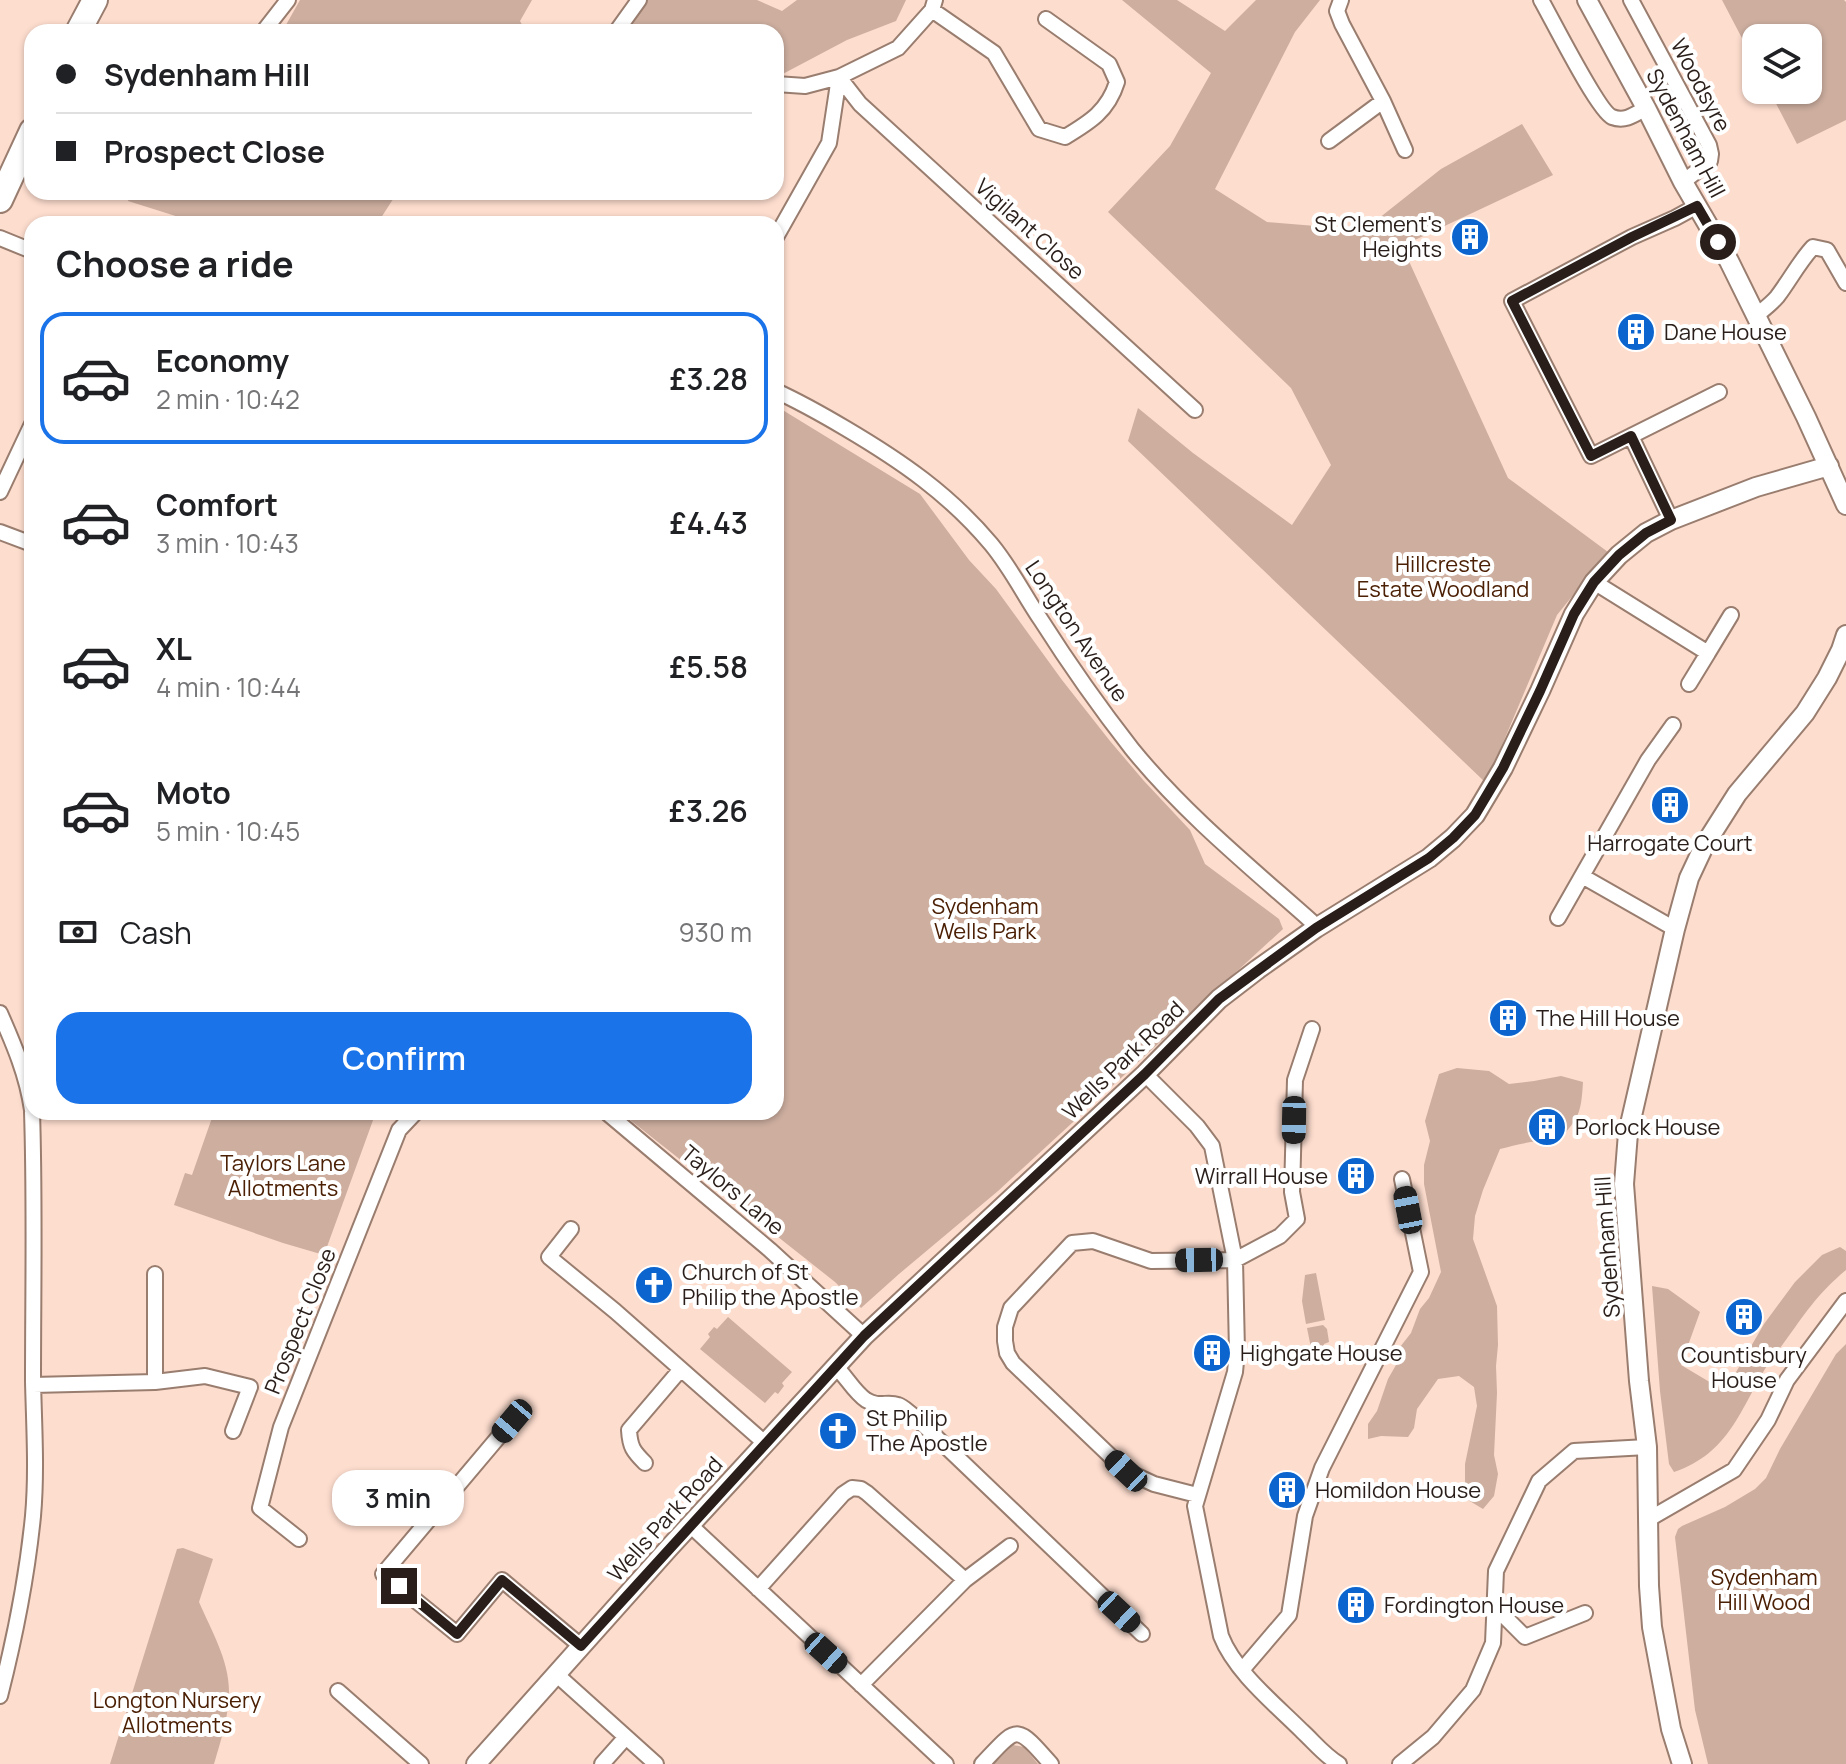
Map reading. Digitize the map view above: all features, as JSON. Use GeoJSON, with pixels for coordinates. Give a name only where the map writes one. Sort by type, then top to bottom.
{"type":"FeatureCollection","features":[{"type":"Feature","properties":{"kind":"main road"},"geometry":{"type":"LineString","coordinates":[[82,24],[95,0]]}},
{"type":"Feature","properties":{"kind":"main road"},"geometry":{"type":"LineString","coordinates":[[0,200],[24,148]]}},
{"type":"Feature","properties":{"kind":"street"},"geometry":{"type":"LineString","coordinates":[[269,24],[288,0]]}},
{"type":"Feature","properties":{"kind":"street"},"geometry":{"type":"LineString","coordinates":[[622,24],[639,0]]}},
{"type":"Feature","properties":{"kind":"street"},"geometry":{"type":"LineString","coordinates":[[1341,0],[1337,11],[1342,24],[1405,150]]}},
{"type":"Feature","properties":{"kind":"street"},"geometry":{"type":"LineString","coordinates":[[1541,0],[1607,114],[1627,119],[1646,108]]}},
{"type":"Feature","properties":{"kind":"street","name":"Sydenham Hill"},"geometry":{"type":"LineString","coordinates":[[1587,0],[1757,315],[1846,505]]}},
{"type":"Feature","properties":{"kind":"street","name":"Woodsyre"},"geometry":{"type":"LineString","coordinates":[[1631,0],[1709,145],[1710,161],[1683,182]]}},
{"type":"Feature","properties":{"kind":"street"},"geometry":{"type":"LineString","coordinates":[[784,85],[805,86],[839,77],[898,48],[934,5],[994,53],[1039,129],[1065,137],[1094,119],[1113,97],[1117,82],[1109,64],[1046,19]]}},
{"type":"Feature","properties":{"kind":"street"},"geometry":{"type":"LineString","coordinates":[[784,223],[829,143],[839,77]]}},
{"type":"Feature","properties":{"kind":"street","name":"Vigilant Close"},"geometry":{"type":"LineString","coordinates":[[839,77],[860,104],[1195,410]]}},
{"type":"Feature","properties":{"kind":"street"},"geometry":{"type":"LineString","coordinates":[[1329,141],[1383,101]]}},
{"type":"Feature","properties":{"kind":"street"},"geometry":{"type":"LineString","coordinates":[[1697,206],[1512,301],[1591,456],[1719,392]]}},
{"type":"Feature","properties":{"kind":"street"},"geometry":{"type":"LineString","coordinates":[[0,238],[24,248]]}},
{"type":"Feature","properties":{"kind":"street"},"geometry":{"type":"LineString","coordinates":[[1757,315],[1774,300],[1801,259],[1813,247],[1827,250],[1846,283]]}},
{"type":"Feature","properties":{"kind":"street","name":"Longton Avenue"},"geometry":{"type":"LineString","coordinates":[[784,395],[890,453],[943,493],[992,545],[1106,714],[1157,779],[1316,928]]}},
{"type":"Feature","properties":{"kind":"street"},"geometry":{"type":"LineString","coordinates":[[1631,436],[1671,520]]}},
{"type":"Feature","properties":{"kind":"street"},"geometry":{"type":"LineString","coordinates":[[0,492],[24,441]]}},
{"type":"Feature","properties":{"kind":"street","name":"Wells Park Road"},"geometry":{"type":"LineString","coordinates":[[476,1764],[864,1336],[1145,1074],[1219,999],[1316,928],[1429,858],[1475,815],[1503,768],[1574,614],[1594,582],[1628,548],[1646,533],[1671,520],[1756,487],[1829,466]]}},
{"type":"Feature","properties":{"kind":"street"},"geometry":{"type":"LineString","coordinates":[[0,532],[24,541]]}},
{"type":"Feature","properties":{"kind":"street"},"geometry":{"type":"LineString","coordinates":[[1594,582],[1708,653]]}},
{"type":"Feature","properties":{"kind":"street"},"geometry":{"type":"LineString","coordinates":[[1689,684],[1731,615]]}},
{"type":"Feature","properties":{"kind":"street","name":"Sydenham Hill"},"geometry":{"type":"LineString","coordinates":[[1682,1764],[1671,1729],[1652,1627],[1647,1447],[1624,1184],[1630,1120],[1689,878],[1704,846],[1737,794],[1805,713],[1834,664],[1846,635]]}},
{"type":"Feature","properties":{"kind":"street"},"geometry":{"type":"LineString","coordinates":[[1558,918],[1648,760],[1673,725]]}},
{"type":"Feature","properties":{"kind":"street"},"geometry":{"type":"LineString","coordinates":[[1582,876],[1675,929]]}},
{"type":"Feature","properties":{"kind":"street"},"geometry":{"type":"LineString","coordinates":[[0,1013],[24,1072]]}},
{"type":"Feature","properties":{"kind":"street"},"geometry":{"type":"LineString","coordinates":[[1197,1495],[1154,1484],[1126,1471],[1013,1363],[1007,1353],[1005,1327],[1011,1308],[1072,1243],[1093,1241],[1151,1261],[1235,1260],[1280,1236],[1297,1219],[1292,1192],[1295,1080],[1312,1029]]}},
{"type":"Feature","properties":{"kind":"street"},"geometry":{"type":"LineString","coordinates":[[1145,1074],[1197,1126],[1212,1146],[1235,1260],[1235,1372],[1195,1506],[1221,1636],[1242,1670],[1339,1764]]}},
{"type":"Feature","properties":{"kind":"street"},"geometry":{"type":"LineString","coordinates":[[0,1696],[27,1561],[36,1474],[32,1120]]}},
{"type":"Feature","properties":{"kind":"street","name":"Prospect Close"},"geometry":{"type":"LineString","coordinates":[[299,1539],[260,1508],[281,1427],[399,1130],[408,1120]]}},
{"type":"Feature","properties":{"kind":"street","name":"Taylors Lane"},"geometry":{"type":"LineString","coordinates":[[616,1120],[770,1250],[864,1336]]}},
{"type":"Feature","properties":{"kind":"street"},"geometry":{"type":"LineString","coordinates":[[1242,1670],[1289,1615],[1305,1516],[1322,1468],[1421,1272],[1402,1179]]}},
{"type":"Feature","properties":{"kind":"street"},"geometry":{"type":"LineString","coordinates":[[571,1229],[549,1257],[766,1444]]}},
{"type":"Feature","properties":{"kind":"street"},"geometry":{"type":"LineString","coordinates":[[155,1274],[155,1382]]}},
{"type":"Feature","properties":{"kind":"street"},"geometry":{"type":"LineString","coordinates":[[1649,1519],[1734,1470],[1768,1420],[1787,1380],[1846,1301]]}},
{"type":"Feature","properties":{"kind":"street"},"geometry":{"type":"LineString","coordinates":[[835,1366],[869,1402],[880,1406],[900,1405],[914,1416],[1142,1634]]}},
{"type":"Feature","properties":{"kind":"street"},"geometry":{"type":"LineString","coordinates":[[645,1463],[633,1451],[629,1430],[681,1369]]}},
{"type":"Feature","properties":{"kind":"street"},"geometry":{"type":"LineString","coordinates":[[33,1385],[155,1382],[205,1376],[250,1387],[233,1431]]}},
{"type":"Feature","properties":{"kind":"street"},"geometry":{"type":"LineString","coordinates":[[512,1421],[383,1574],[457,1634],[502,1580],[581,1646]]}},
{"type":"Feature","properties":{"kind":"street"},"geometry":{"type":"LineString","coordinates":[[1400,1764],[1433,1737],[1473,1690],[1493,1643],[1496,1571],[1539,1481],[1574,1451],[1647,1447]]}},
{"type":"Feature","properties":{"kind":"street"},"geometry":{"type":"LineString","coordinates":[[758,1589],[843,1494],[852,1488],[867,1493],[965,1580]]}},
{"type":"Feature","properties":{"kind":"street"},"geometry":{"type":"LineString","coordinates":[[690,1525],[946,1764]]}},
{"type":"Feature","properties":{"kind":"street"},"geometry":{"type":"LineString","coordinates":[[861,1685],[965,1580],[1010,1546]]}},
{"type":"Feature","properties":{"kind":"street"},"geometry":{"type":"LineString","coordinates":[[1496,1608],[1525,1637],[1585,1613]]}},
{"type":"Feature","properties":{"kind":"street"},"geometry":{"type":"LineString","coordinates":[[556,1674],[656,1764]]}},
{"type":"Feature","properties":{"kind":"street"},"geometry":{"type":"LineString","coordinates":[[338,1691],[421,1764]]}},
{"type":"Feature","properties":{"kind":"street"},"geometry":{"type":"LineString","coordinates":[[982,1764],[1009,1735],[1019,1734],[1027,1737],[1051,1764]]}},
{"type":"Feature","properties":{"kind":"street"},"geometry":{"type":"LineString","coordinates":[[602,1764],[626,1737]]}},
{"type":"Feature","properties":{"kind":"green space"},"geometry":{"type":"Polygon","coordinates":[[[300,0],[532,0],[520,21],[522,24],[286,24],[300,0]]]}},
{"type":"Feature","properties":{"kind":"green space"},"geometry":{"type":"Polygon","coordinates":[[[641,0],[757,0],[782,11],[797,0],[906,0],[896,21],[847,40],[784,73],[784,24],[622,24],[641,0]]]}},
{"type":"Feature","properties":{"kind":"green space","name":"Hillcreste Estate Woodland"},"geometry":{"type":"Polygon","coordinates":[[[1122,0],[1177,0],[1225,31],[1256,0],[1320,0],[1295,32],[1215,189],[1267,222],[1364,230],[1441,169],[1522,124],[1553,175],[1402,246],[1508,478],[1608,552],[1557,615],[1486,783],[1128,441],[1138,408],[1193,453],[1292,525],[1331,465],[1291,388],[1108,212],[1170,146],[1211,73],[1122,0]]]}},
{"type":"Feature","properties":{"kind":"green space"},"geometry":{"type":"Polygon","coordinates":[[[1722,0],[1844,0],[1846,120],[1797,144],[1776,104],[1822,104],[1822,24],[1742,24],[1742,38],[1722,0]]]}},
{"type":"Feature","properties":{"kind":"green space"},"geometry":{"type":"Polygon","coordinates":[[[392,200],[382,216],[176,216],[128,201],[392,200]]]}},
{"type":"Feature","properties":{"kind":"green space","name":"Sydenham Wells Park"},"geometry":{"type":"Polygon","coordinates":[[[784,411],[920,494],[1110,741],[1190,830],[1205,864],[1279,919],[1283,929],[998,1191],[861,1308],[835,1282],[630,1120],[784,1120],[784,411]]]}},
{"type":"Feature","properties":{"kind":"green space"},"geometry":{"type":"Polygon","coordinates":[[[1457,1068],[1489,1071],[1509,1084],[1561,1076],[1583,1082],[1578,1114],[1559,1141],[1537,1141],[1500,1149],[1475,1216],[1473,1239],[1497,1306],[1494,1455],[1498,1474],[1494,1496],[1483,1509],[1468,1500],[1465,1464],[1477,1406],[1474,1387],[1459,1376],[1438,1379],[1417,1409],[1414,1428],[1408,1437],[1368,1439],[1368,1424],[1377,1411],[1400,1347],[1411,1333],[1420,1309],[1441,1272],[1424,1184],[1424,1165],[1430,1141],[1425,1121],[1439,1074],[1457,1068]]]}},
{"type":"Feature","properties":{"kind":"green space","name":"Taylors Lane Allotments"},"geometry":{"type":"Polygon","coordinates":[[[211,1120],[373,1120],[324,1255],[174,1205],[185,1173],[192,1175],[211,1120]]]}},
{"type":"Feature","properties":{"kind":"green space"},"geometry":{"type":"Polygon","coordinates":[[[1840,1247],[1846,1251],[1846,1270],[1819,1296],[1771,1359],[1732,1428],[1708,1453],[1674,1472],[1669,1464],[1660,1391],[1652,1286],[1668,1289],[1700,1312],[1681,1365],[1718,1387],[1732,1379],[1764,1324],[1795,1282],[1822,1255],[1840,1247]]]}},
{"type":"Feature","properties":{"kind":"green space"},"geometry":{"type":"Polygon","coordinates":[[[1316,1273],[1325,1320],[1306,1324],[1302,1301],[1305,1275],[1316,1273]]]}},
{"type":"Feature","properties":{"kind":"green space"},"geometry":{"type":"Polygon","coordinates":[[[728,1317],[792,1372],[782,1383],[784,1386],[778,1394],[775,1392],[765,1403],[700,1349],[714,1327],[717,1329],[728,1317]]]}},
{"type":"Feature","properties":{"kind":"green space"},"geometry":{"type":"Polygon","coordinates":[[[1323,1325],[1327,1329],[1329,1342],[1324,1344],[1322,1351],[1312,1353],[1307,1328],[1323,1325]]]}},
{"type":"Feature","properties":{"kind":"green space","name":"Sydenham Hill Wood"},"geometry":{"type":"Polygon","coordinates":[[[1846,1344],[1846,1764],[1708,1764],[1695,1710],[1675,1537],[1682,1526],[1725,1507],[1755,1489],[1766,1478],[1836,1354],[1846,1344]]]}},
{"type":"Feature","properties":{"kind":"green space","name":"Longton Nursery Allotments"},"geometry":{"type":"Polygon","coordinates":[[[183,1548],[213,1559],[199,1602],[223,1657],[229,1691],[226,1719],[214,1764],[110,1764],[177,1549],[183,1548]]]}},
{"type":"Feature","properties":{"kind":"green space"},"geometry":{"type":"Polygon","coordinates":[[[1013,1745],[1024,1747],[1038,1764],[993,1764],[1013,1745]]]}},
{"type":"Feature","properties":{"kind":"place","name":"St Clement's Heights"},"geometry":{"type":"Point","coordinates":[1470,237]}},
{"type":"Feature","properties":{"kind":"place","name":"Dane House"},"geometry":{"type":"Point","coordinates":[1636,332]}},
{"type":"Feature","properties":{"kind":"place","name":"Harrogate Court"},"geometry":{"type":"Point","coordinates":[1670,805]}},
{"type":"Feature","properties":{"kind":"place","name":"The Hill House"},"geometry":{"type":"Point","coordinates":[1508,1018]}},
{"type":"Feature","properties":{"kind":"place","name":"Porlock House"},"geometry":{"type":"Point","coordinates":[1547,1127]}},
{"type":"Feature","properties":{"kind":"place","name":"Wirrall House"},"geometry":{"type":"Point","coordinates":[1356,1176]}},
{"type":"Feature","properties":{"kind":"place","name":"Church of St Philip the Apostle"},"geometry":{"type":"Point","coordinates":[654,1285]}},
{"type":"Feature","properties":{"kind":"place","name":"Countisbury House"},"geometry":{"type":"Point","coordinates":[1744,1317]}},
{"type":"Feature","properties":{"kind":"place","name":"Highgate House"},"geometry":{"type":"Point","coordinates":[1212,1353]}},
{"type":"Feature","properties":{"kind":"place","name":"St Philip The Apostle"},"geometry":{"type":"Point","coordinates":[838,1431]}},
{"type":"Feature","properties":{"kind":"place","name":"Homildon House"},"geometry":{"type":"Point","coordinates":[1287,1490]}},
{"type":"Feature","properties":{"kind":"place","name":"Fordington House"},"geometry":{"type":"Point","coordinates":[1356,1605]}},
{"type":"Feature","properties":{"kind":"route"},"geometry":{"type":"LineString","coordinates":[[399,1586],[457,1634],[502,1580],[581,1646],[864,1336],[1145,1074],[1219,999],[1316,928],[1429,858],[1453,838],[1475,815],[1503,768],[1574,614],[1594,582],[1619,555],[1646,533],[1671,520],[1631,436],[1591,456],[1512,301],[1697,206],[1718,242]]}}]}
